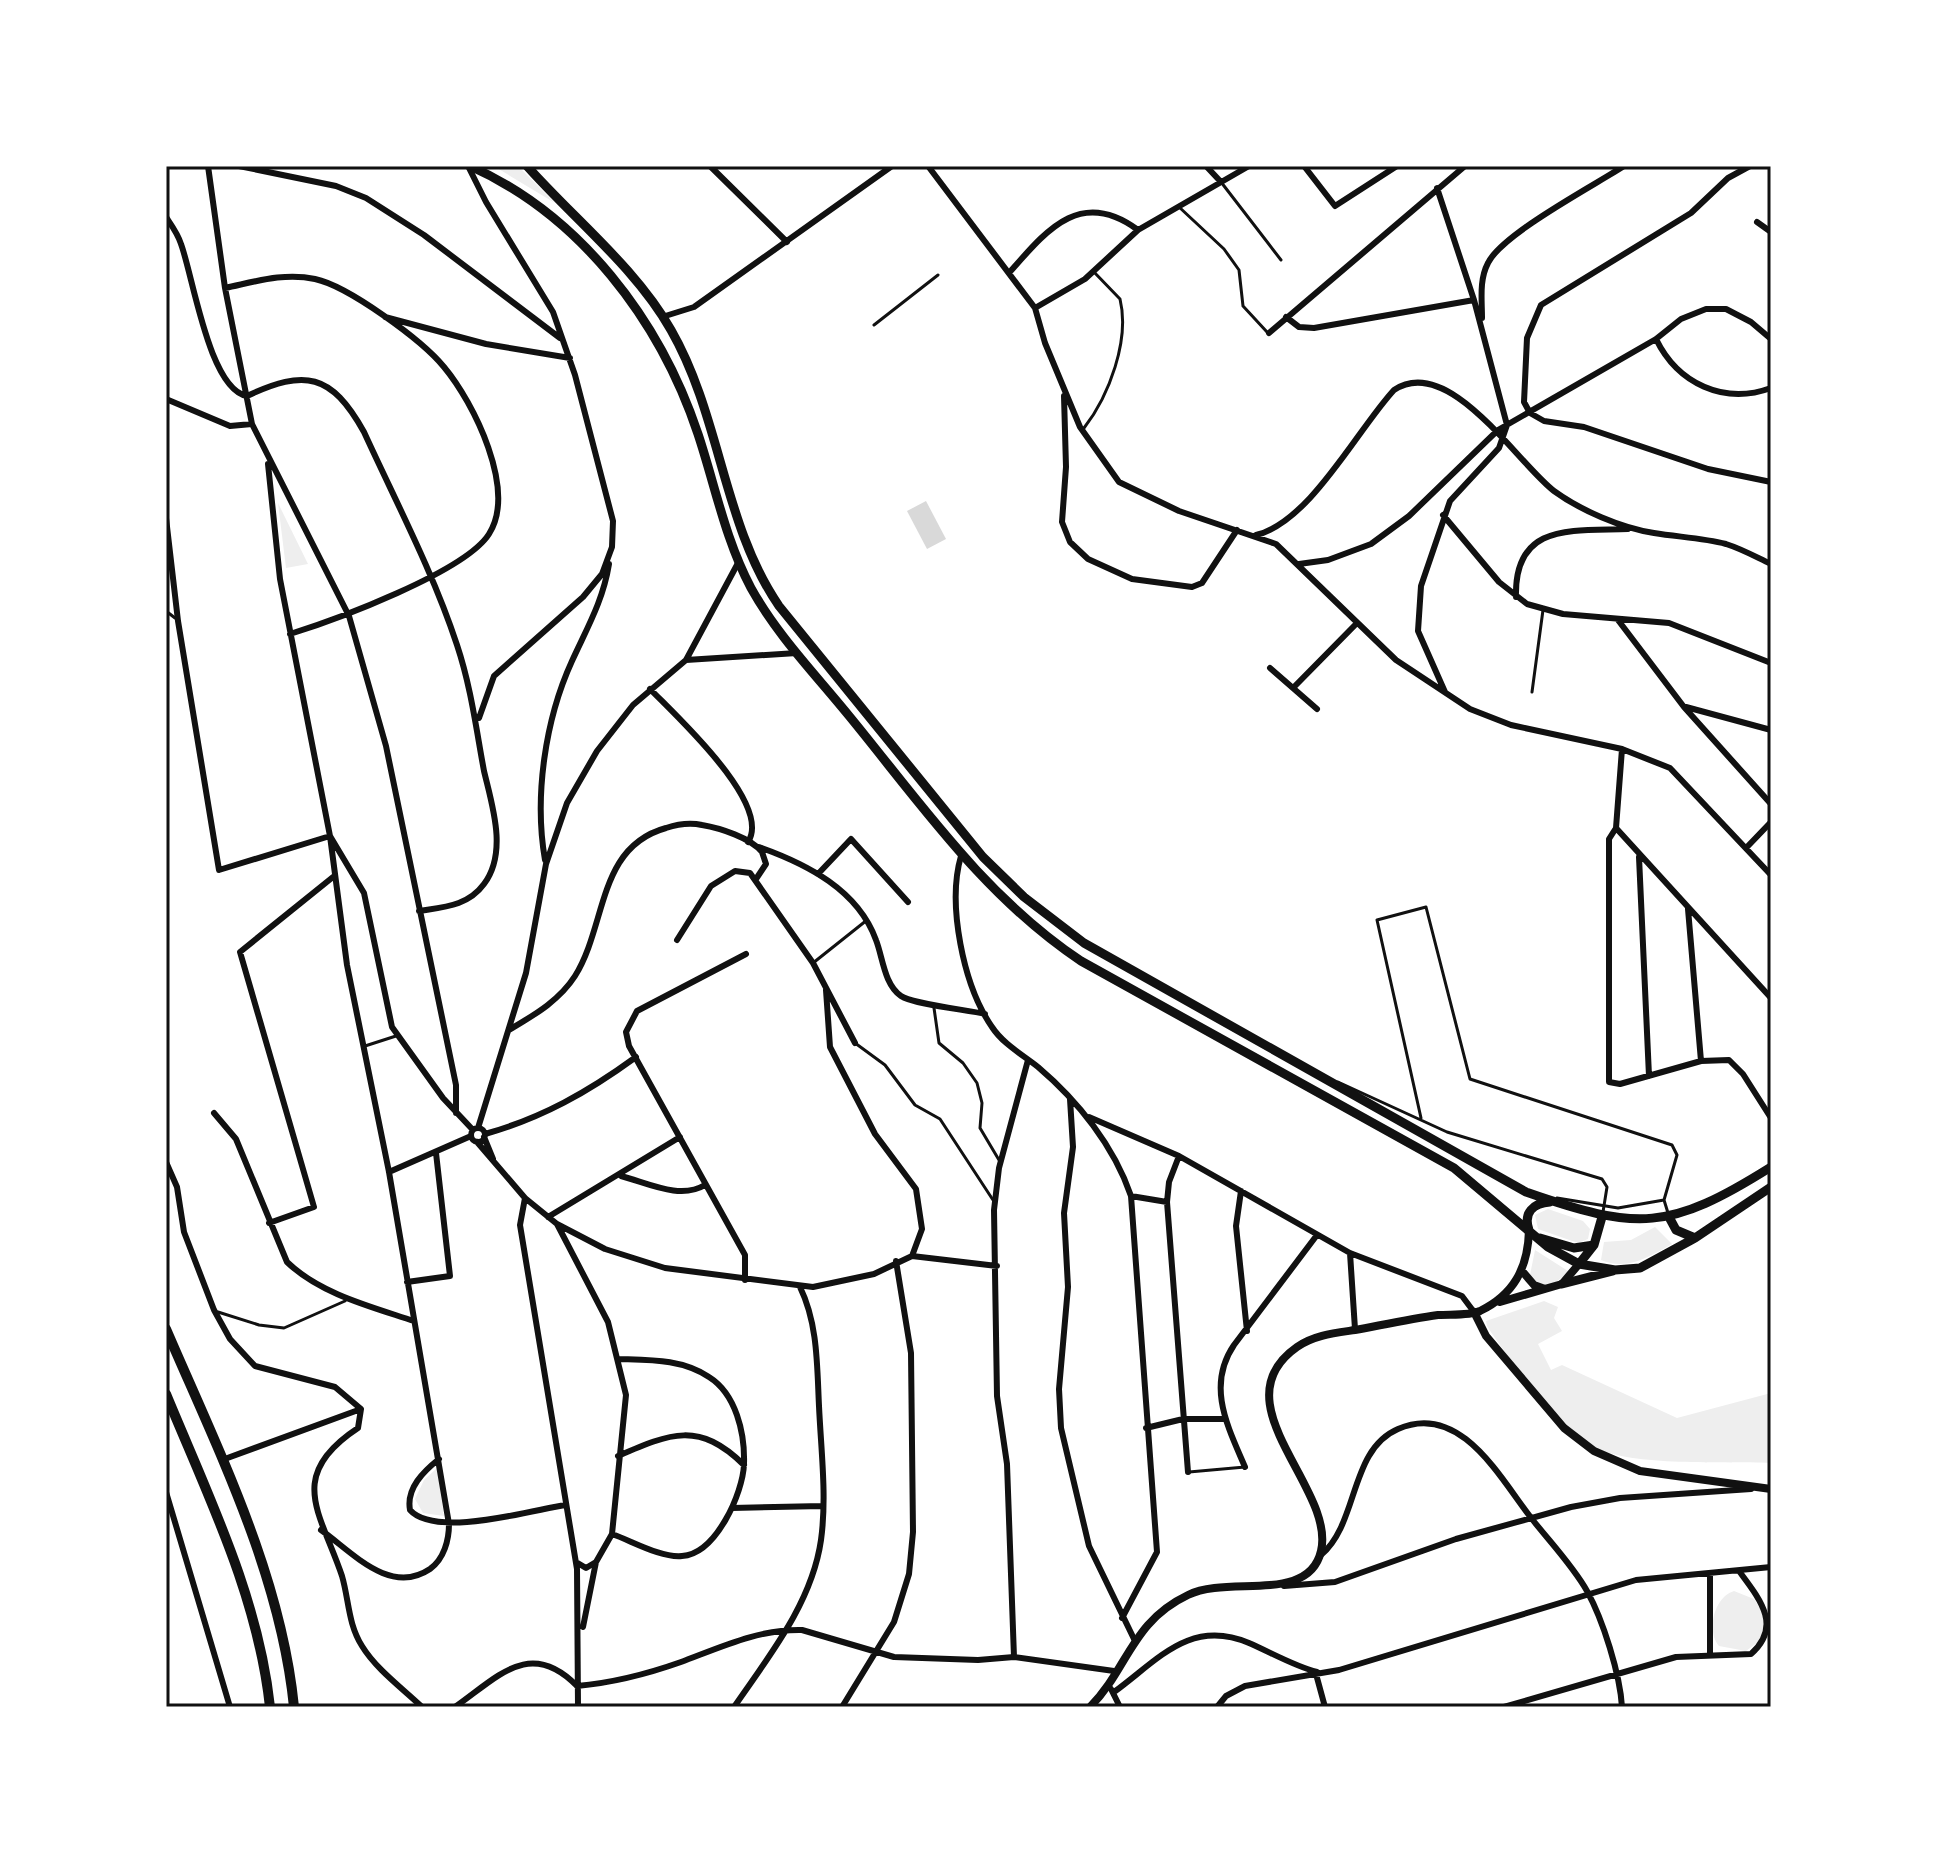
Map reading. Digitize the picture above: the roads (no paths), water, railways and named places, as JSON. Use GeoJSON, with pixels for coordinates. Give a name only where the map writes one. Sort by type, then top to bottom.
{"type":"FeatureCollection","features":[{"type":"Feature","properties":{"kind":"main road"},"geometry":{"type":"LineString","coordinates":[[469,166],[492,171],[571,231],[663,349],[684,396],[739,562],[769,618],[961,856],[1013,909],[1081,961],[1454,1168],[1557,1254],[1579,1264],[1615,1270]]}},
{"type":"Feature","properties":{"kind":"main road"},"geometry":{"type":"LineString","coordinates":[[527,166],[624,269],[662,317],[684,355],[708,413],[734,507],[756,567],[787,618],[968,840],[1024,897],[1084,943],[1519,1188],[1554,1202],[1633,1220],[1669,1217],[1732,1191],[1771,1167]]}},
{"type":"Feature","properties":{"kind":"main road"},"geometry":{"type":"LineString","coordinates":[[619,289],[645,315],[662,317]]}},
{"type":"Feature","properties":{"kind":"main road"},"geometry":{"type":"LineString","coordinates":[[1562,1284],[1615,1270],[1640,1268],[1695,1238],[1771,1187]]}},
{"type":"Feature","properties":{"kind":"main road"},"geometry":{"type":"LineString","coordinates":[[1529,1230],[1527,1215],[1530,1209],[1554,1202]]}},
{"type":"Feature","properties":{"kind":"main road"},"geometry":{"type":"LineString","coordinates":[[1579,1264],[1594,1245],[1603,1212]]}},
{"type":"Feature","properties":{"kind":"main road"},"geometry":{"type":"LineString","coordinates":[[1669,1217],[1676,1230],[1695,1238]]}},
{"type":"Feature","properties":{"kind":"main road"},"geometry":{"type":"LineString","coordinates":[[1537,1238],[1574,1248],[1594,1245]]}},
{"type":"Feature","properties":{"kind":"main road"},"geometry":{"type":"LineString","coordinates":[[166,1329],[222,1460],[272,1596],[290,1667],[294,1707]]}},
{"type":"Feature","properties":{"kind":"main road"},"geometry":{"type":"LineString","coordinates":[[166,1394],[252,1607],[265,1663],[270,1707]]}},
{"type":"Feature","properties":{"kind":"street"},"geometry":{"type":"LineString","coordinates":[[208,166],[225,288],[252,424],[349,616],[386,746],[456,1085],[456,1113]]}},
{"type":"Feature","properties":{"kind":"street"},"geometry":{"type":"LineString","coordinates":[[239,166],[336,186],[366,198],[424,235],[563,340]]}},
{"type":"Feature","properties":{"kind":"street"},"geometry":{"type":"LineString","coordinates":[[469,166],[486,202],[547,300],[570,358],[611,507],[612,547],[601,602],[564,680],[550,738],[539,818],[546,864]]}},
{"type":"Feature","properties":{"kind":"street"},"geometry":{"type":"LineString","coordinates":[[710,166],[787,242]]}},
{"type":"Feature","properties":{"kind":"street"},"geometry":{"type":"LineString","coordinates":[[662,317],[694,307],[892,166]]}},
{"type":"Feature","properties":{"kind":"street"},"geometry":{"type":"LineString","coordinates":[[928,166],[1035,308],[1063,391],[1082,431],[1110,474],[1126,487],[1179,511],[1276,544],[1396,660],[1446,695],[1485,717],[1622,749],[1661,764],[1681,776],[1771,875]]}},
{"type":"Feature","properties":{"kind":"street"},"geometry":{"type":"LineString","coordinates":[[1206,166],[1221,182]]}},
{"type":"Feature","properties":{"kind":"street"},"geometry":{"type":"LineString","coordinates":[[1229,176],[1232,166]]}},
{"type":"Feature","properties":{"kind":"street"},"geometry":{"type":"LineString","coordinates":[[1035,308],[1077,285],[1138,230],[1249,166]]}},
{"type":"Feature","properties":{"kind":"street"},"geometry":{"type":"LineString","coordinates":[[1304,166],[1335,206],[1397,166]]}},
{"type":"Feature","properties":{"kind":"street"},"geometry":{"type":"LineString","coordinates":[[1269,333],[1465,166]]}},
{"type":"Feature","properties":{"kind":"street"},"geometry":{"type":"LineString","coordinates":[[1481,326],[1484,273],[1493,255],[1524,230],[1624,166]]}},
{"type":"Feature","properties":{"kind":"street"},"geometry":{"type":"LineString","coordinates":[[1750,166],[1728,178],[1691,213],[1561,290],[1535,312],[1527,338],[1524,402],[1530,413],[1544,421],[1584,427],[1708,469],[1771,482]]}},
{"type":"Feature","properties":{"kind":"street"},"geometry":{"type":"LineString","coordinates":[[1437,188],[1474,300],[1507,425],[1504,439],[1450,501],[1421,586],[1417,621],[1421,642],[1446,695]]}},
{"type":"Feature","properties":{"kind":"street"},"geometry":{"type":"LineString","coordinates":[[1009,273],[1046,231],[1069,216],[1108,215],[1138,230]]}},
{"type":"Feature","properties":{"kind":"street"},"geometry":{"type":"LineString","coordinates":[[166,217],[183,248],[213,354],[235,391],[247,396],[280,380],[299,377],[321,386],[344,401],[364,432],[456,642],[478,730],[495,824],[494,863],[486,882],[471,898],[451,906],[419,911]]}},
{"type":"Feature","properties":{"kind":"street"},"geometry":{"type":"LineString","coordinates":[[1757,222],[1771,232]]}},
{"type":"Feature","properties":{"kind":"street"},"geometry":{"type":"LineString","coordinates":[[225,288],[288,276],[314,279],[340,289],[378,314],[422,345],[453,379],[498,479],[499,507],[490,532],[462,559],[349,616],[290,634]]}},
{"type":"Feature","properties":{"kind":"street"},"geometry":{"type":"LineString","coordinates":[[1286,317],[1299,327],[1314,328],[1474,300]]}},
{"type":"Feature","properties":{"kind":"street"},"geometry":{"type":"LineString","coordinates":[[1299,564],[1358,550],[1386,534],[1496,431],[1656,339],[1681,319],[1716,307],[1736,312],[1771,339]]}},
{"type":"Feature","properties":{"kind":"street"},"geometry":{"type":"LineString","coordinates":[[378,314],[486,344],[570,358]]}},
{"type":"Feature","properties":{"kind":"street"},"geometry":{"type":"LineString","coordinates":[[1656,339],[1678,371],[1710,390],[1734,395],[1771,388]]}},
{"type":"Feature","properties":{"kind":"street"},"geometry":{"type":"LineString","coordinates":[[1254,536],[1279,525],[1308,499],[1365,425],[1401,386],[1423,385],[1476,409],[1553,490],[1632,528]]}},
{"type":"Feature","properties":{"kind":"street"},"geometry":{"type":"LineString","coordinates":[[1063,391],[1063,530],[1083,555],[1112,572],[1140,581],[1186,587],[1202,583],[1237,530]]}},
{"type":"Feature","properties":{"kind":"street"},"geometry":{"type":"LineString","coordinates":[[166,399],[230,426],[252,424]]}},
{"type":"Feature","properties":{"kind":"street"},"geometry":{"type":"LineString","coordinates":[[268,460],[275,546],[330,836],[333,877],[389,1172],[449,1524],[445,1549],[436,1565],[420,1575],[402,1579],[378,1571],[321,1530]]}},
{"type":"Feature","properties":{"kind":"street"},"geometry":{"type":"LineString","coordinates":[[1443,515],[1516,597],[1543,610],[1669,623],[1771,663]]}},
{"type":"Feature","properties":{"kind":"street"},"geometry":{"type":"LineString","coordinates":[[166,518],[178,621],[219,870],[330,836]]}},
{"type":"Feature","properties":{"kind":"street"},"geometry":{"type":"LineString","coordinates":[[1516,597],[1522,558],[1543,537],[1577,530],[1632,528],[1726,544],[1771,564]]}},
{"type":"Feature","properties":{"kind":"street"},"geometry":{"type":"LineString","coordinates":[[478,730],[482,704],[494,676],[594,586],[612,547]]}},
{"type":"Feature","properties":{"kind":"street"},"geometry":{"type":"LineString","coordinates":[[739,562],[686,660],[650,689],[609,735],[576,785],[546,864],[535,937],[509,1030],[474,1131],[477,1142],[525,1198],[557,1224],[605,1249],[642,1262],[800,1287],[859,1278],[912,1256],[997,1266]]}},
{"type":"Feature","properties":{"kind":"street"},"geometry":{"type":"LineString","coordinates":[[1618,620],[1684,707],[1771,804]]}},
{"type":"Feature","properties":{"kind":"street"},"geometry":{"type":"LineString","coordinates":[[1293,688],[1357,623]]}},
{"type":"Feature","properties":{"kind":"street"},"geometry":{"type":"LineString","coordinates":[[686,660],[797,653]]}},
{"type":"Feature","properties":{"kind":"street"},"geometry":{"type":"LineString","coordinates":[[1270,668],[1317,709]]}},
{"type":"Feature","properties":{"kind":"street"},"geometry":{"type":"LineString","coordinates":[[650,689],[736,785],[750,815],[752,837],[748,842]]}},
{"type":"Feature","properties":{"kind":"street"},"geometry":{"type":"LineString","coordinates":[[1684,707],[1771,730]]}},
{"type":"Feature","properties":{"kind":"street"},"geometry":{"type":"LineString","coordinates":[[1622,749],[1616,828],[1609,839],[1609,1082],[1614,1085],[1701,1061],[1729,1060],[1743,1074],[1771,1118]]}},
{"type":"Feature","properties":{"kind":"street"},"geometry":{"type":"LineString","coordinates":[[1747,847],[1771,822]]}},
{"type":"Feature","properties":{"kind":"street"},"geometry":{"type":"LineString","coordinates":[[509,1030],[546,1007],[573,979],[587,955],[607,885],[631,846],[654,831],[680,824],[706,825],[818,874],[867,920],[894,988],[904,998],[985,1014]]}},
{"type":"Feature","properties":{"kind":"street"},"geometry":{"type":"LineString","coordinates":[[1616,828],[1639,857],[1771,998]]}},
{"type":"Feature","properties":{"kind":"street"},"geometry":{"type":"LineString","coordinates":[[330,836],[364,893],[396,1036],[456,1113],[474,1131],[484,1136],[495,1163]]}},
{"type":"Feature","properties":{"kind":"street"},"geometry":{"type":"LineString","coordinates":[[818,874],[851,839],[908,902]]}},
{"type":"Feature","properties":{"kind":"street"},"geometry":{"type":"LineString","coordinates":[[756,879],[766,864],[759,847]]}},
{"type":"Feature","properties":{"kind":"street"},"geometry":{"type":"LineString","coordinates":[[961,856],[954,887],[957,916],[966,964],[985,1014],[999,1036],[1086,1115],[1115,1159],[1131,1196],[1157,1552],[1122,1618]]}},
{"type":"Feature","properties":{"kind":"street"},"geometry":{"type":"LineString","coordinates":[[1639,857],[1649,1076]]}},
{"type":"Feature","properties":{"kind":"street"},"geometry":{"type":"LineString","coordinates":[[677,940],[703,896],[718,879],[735,871],[744,871],[756,879],[813,963],[855,1043]]}},
{"type":"Feature","properties":{"kind":"street"},"geometry":{"type":"LineString","coordinates":[[269,1223],[314,1207],[240,952],[333,877]]}},
{"type":"Feature","properties":{"kind":"street"},"geometry":{"type":"LineString","coordinates":[[1688,909],[1701,1061]]}},
{"type":"Feature","properties":{"kind":"street"},"geometry":{"type":"LineString","coordinates":[[745,1280],[745,1255],[636,1057],[626,1032],[633,1015],[746,954]]}},
{"type":"Feature","properties":{"kind":"street"},"geometry":{"type":"LineString","coordinates":[[825,986],[830,1047],[875,1134],[916,1189],[922,1229],[912,1256]]}},
{"type":"Feature","properties":{"kind":"street"},"geometry":{"type":"LineString","coordinates":[[477,1142],[484,1136],[567,1103],[636,1057]]}},
{"type":"Feature","properties":{"kind":"street"},"geometry":{"type":"LineString","coordinates":[[1014,1657],[1007,1464],[997,1396],[994,1202],[1000,1163],[1028,1060]]}},
{"type":"Feature","properties":{"kind":"street"},"geometry":{"type":"LineString","coordinates":[[1070,1099],[1073,1147],[1064,1213],[1068,1287],[1059,1403],[1089,1546],[1134,1639]]}},
{"type":"Feature","properties":{"kind":"street"},"geometry":{"type":"LineString","coordinates":[[214,1113],[236,1139],[281,1254],[294,1269],[351,1299],[414,1321]]}},
{"type":"Feature","properties":{"kind":"street"},"geometry":{"type":"LineString","coordinates":[[1086,1115],[1179,1156],[1350,1253],[1468,1301],[1486,1336],[1564,1428],[1594,1451],[1640,1471],[1767,1489]]}},
{"type":"Feature","properties":{"kind":"street"},"geometry":{"type":"LineString","coordinates":[[389,1172],[436,1153],[474,1131]]}},
{"type":"Feature","properties":{"kind":"street"},"geometry":{"type":"LineString","coordinates":[[548,1217],[621,1176],[680,1137]]}},
{"type":"Feature","properties":{"kind":"street"},"geometry":{"type":"LineString","coordinates":[[407,1282],[450,1276],[436,1153]]}},
{"type":"Feature","properties":{"kind":"street"},"geometry":{"type":"LineString","coordinates":[[1179,1156],[1169,1182],[1167,1202],[1188,1472]]}},
{"type":"Feature","properties":{"kind":"street"},"geometry":{"type":"LineString","coordinates":[[166,1162],[177,1187],[184,1232],[214,1310],[230,1339],[255,1366],[335,1387],[361,1409]]}},
{"type":"Feature","properties":{"kind":"street"},"geometry":{"type":"LineString","coordinates":[[621,1176],[687,1193],[705,1185]]}},
{"type":"Feature","properties":{"kind":"street"},"geometry":{"type":"LineString","coordinates":[[1241,1191],[1236,1226],[1247,1331]]}},
{"type":"Feature","properties":{"kind":"street"},"geometry":{"type":"LineString","coordinates":[[1131,1196],[1167,1202]]}},
{"type":"Feature","properties":{"kind":"street"},"geometry":{"type":"LineString","coordinates":[[525,1198],[520,1225],[576,1562],[580,1639],[578,1707]]}},
{"type":"Feature","properties":{"kind":"street"},"geometry":{"type":"LineString","coordinates":[[557,1224],[608,1322],[626,1395],[612,1534],[596,1562],[580,1639]]}},
{"type":"Feature","properties":{"kind":"street"},"geometry":{"type":"LineString","coordinates":[[1321,1555],[1322,1524],[1277,1432],[1272,1390],[1278,1369],[1297,1347],[1322,1335],[1483,1310],[1484,1306],[1510,1292],[1522,1271],[1529,1230]]}},
{"type":"Feature","properties":{"kind":"street"},"geometry":{"type":"LineString","coordinates":[[1245,1467],[1220,1403],[1222,1371],[1228,1353],[1317,1235]]}},
{"type":"Feature","properties":{"kind":"street"},"geometry":{"type":"LineString","coordinates":[[1350,1253],[1355,1329]]}},
{"type":"Feature","properties":{"kind":"street"},"geometry":{"type":"LineString","coordinates":[[842,1707],[877,1651],[905,1593],[913,1532],[911,1353],[896,1261]]}},
{"type":"Feature","properties":{"kind":"street"},"geometry":{"type":"LineString","coordinates":[[1484,1306],[1562,1284],[1579,1264]]}},
{"type":"Feature","properties":{"kind":"street"},"geometry":{"type":"LineString","coordinates":[[1522,1271],[1534,1285],[1545,1289]]}},
{"type":"Feature","properties":{"kind":"street"},"geometry":{"type":"LineString","coordinates":[[734,1707],[786,1630],[807,1589],[817,1558],[823,1506],[815,1339],[800,1287]]}},
{"type":"Feature","properties":{"kind":"street"},"geometry":{"type":"LineString","coordinates":[[612,1534],[670,1555],[689,1555],[716,1534],[732,1508],[744,1465],[735,1406],[716,1382],[686,1365],[619,1359]]}},
{"type":"Feature","properties":{"kind":"street"},"geometry":{"type":"LineString","coordinates":[[222,1460],[361,1409]]}},
{"type":"Feature","properties":{"kind":"street"},"geometry":{"type":"LineString","coordinates":[[361,1409],[358,1428],[339,1441],[319,1466],[314,1489],[321,1530],[341,1574],[357,1639],[422,1707]]}},
{"type":"Feature","properties":{"kind":"street"},"geometry":{"type":"LineString","coordinates":[[1146,1428],[1183,1419],[1225,1419]]}},
{"type":"Feature","properties":{"kind":"street"},"geometry":{"type":"LineString","coordinates":[[1283,1586],[1301,1578],[1341,1528],[1371,1454],[1384,1438],[1409,1425],[1436,1425],[1469,1442],[1487,1459],[1588,1593],[1617,1675],[1622,1707]]}},
{"type":"Feature","properties":{"kind":"street"},"geometry":{"type":"LineString","coordinates":[[618,1456],[669,1437],[697,1434],[726,1447],[744,1465]]}},
{"type":"Feature","properties":{"kind":"street"},"geometry":{"type":"LineString","coordinates":[[439,1459],[416,1482],[408,1502],[418,1518],[449,1524],[565,1505]]}},
{"type":"Feature","properties":{"kind":"street"},"geometry":{"type":"LineString","coordinates":[[1117,1705],[1111,1688],[1114,1671],[1134,1639],[1153,1620],[1188,1595],[1219,1585],[1283,1586],[1335,1582],[1456,1539],[1620,1498],[1767,1489]]}},
{"type":"Feature","properties":{"kind":"street"},"geometry":{"type":"LineString","coordinates":[[166,1492],[230,1707]]}},
{"type":"Feature","properties":{"kind":"street"},"geometry":{"type":"LineString","coordinates":[[732,1508],[823,1506]]}},
{"type":"Feature","properties":{"kind":"street"},"geometry":{"type":"LineString","coordinates":[[576,1562],[586,1568],[596,1562]]}},
{"type":"Feature","properties":{"kind":"street"},"geometry":{"type":"LineString","coordinates":[[1217,1707],[1226,1696],[1245,1686],[1320,1674],[1588,1593],[1656,1577],[1771,1567]]}},
{"type":"Feature","properties":{"kind":"street"},"geometry":{"type":"LineString","coordinates":[[1504,1707],[1676,1657],[1751,1654],[1766,1633],[1765,1607],[1739,1571]]}},
{"type":"Feature","properties":{"kind":"street"},"geometry":{"type":"LineString","coordinates":[[1710,1574],[1710,1654]]}},
{"type":"Feature","properties":{"kind":"street"},"geometry":{"type":"LineString","coordinates":[[577,1686],[677,1663],[742,1639],[786,1630],[802,1630],[901,1658],[978,1660],[1014,1657],[1114,1671]]}},
{"type":"Feature","properties":{"kind":"street"},"geometry":{"type":"LineString","coordinates":[[1090,1707],[1111,1688],[1178,1643],[1200,1635],[1242,1640],[1320,1674]]}},
{"type":"Feature","properties":{"kind":"street"},"geometry":{"type":"LineString","coordinates":[[455,1707],[508,1670],[526,1662],[550,1665],[577,1686]]}},
{"type":"Feature","properties":{"kind":"street"},"geometry":{"type":"LineString","coordinates":[[1320,1674],[1325,1707]]}},
{"type":"Feature","properties":{"kind":"lane"},"geometry":{"type":"LineString","coordinates":[[1221,182],[1281,260]]}},
{"type":"Feature","properties":{"kind":"lane"},"geometry":{"type":"LineString","coordinates":[[1179,207],[1224,249],[1239,270],[1243,306],[1269,333]]}},
{"type":"Feature","properties":{"kind":"lane"},"geometry":{"type":"LineString","coordinates":[[1082,431],[1108,384],[1121,336],[1120,299],[1093,271]]}},
{"type":"Feature","properties":{"kind":"lane"},"geometry":{"type":"LineString","coordinates":[[874,325],[938,275]]}},
{"type":"Feature","properties":{"kind":"lane"},"geometry":{"type":"LineString","coordinates":[[1532,692],[1543,610]]}},
{"type":"Feature","properties":{"kind":"lane"},"geometry":{"type":"LineString","coordinates":[[166,611],[178,621]]}},
{"type":"Feature","properties":{"kind":"lane"},"geometry":{"type":"LineString","coordinates":[[1421,1118],[1377,920],[1426,907],[1470,1079],[1672,1145],[1677,1155],[1664,1200],[1669,1217]]}},
{"type":"Feature","properties":{"kind":"lane"},"geometry":{"type":"LineString","coordinates":[[813,963],[867,920]]}},
{"type":"Feature","properties":{"kind":"lane"},"geometry":{"type":"LineString","coordinates":[[928,1002],[938,1018],[939,1043],[963,1063],[977,1083],[982,1103],[980,1128],[1000,1163]]}},
{"type":"Feature","properties":{"kind":"lane"},"geometry":{"type":"LineString","coordinates":[[364,1047],[396,1036]]}},
{"type":"Feature","properties":{"kind":"lane"},"geometry":{"type":"LineString","coordinates":[[855,1043],[885,1065],[915,1105],[940,1119],[994,1202]]}},
{"type":"Feature","properties":{"kind":"lane"},"geometry":{"type":"LineString","coordinates":[[1301,1067],[1447,1132],[1602,1179],[1607,1187],[1603,1212]]}},
{"type":"Feature","properties":{"kind":"lane"},"geometry":{"type":"LineString","coordinates":[[1519,1188],[1603,1212],[1664,1200]]}},
{"type":"Feature","properties":{"kind":"lane"},"geometry":{"type":"LineString","coordinates":[[214,1310],[259,1325],[284,1328],[351,1299]]}},
{"type":"Feature","properties":{"kind":"lane"},"geometry":{"type":"LineString","coordinates":[[1188,1472],[1245,1467]]}}]}
